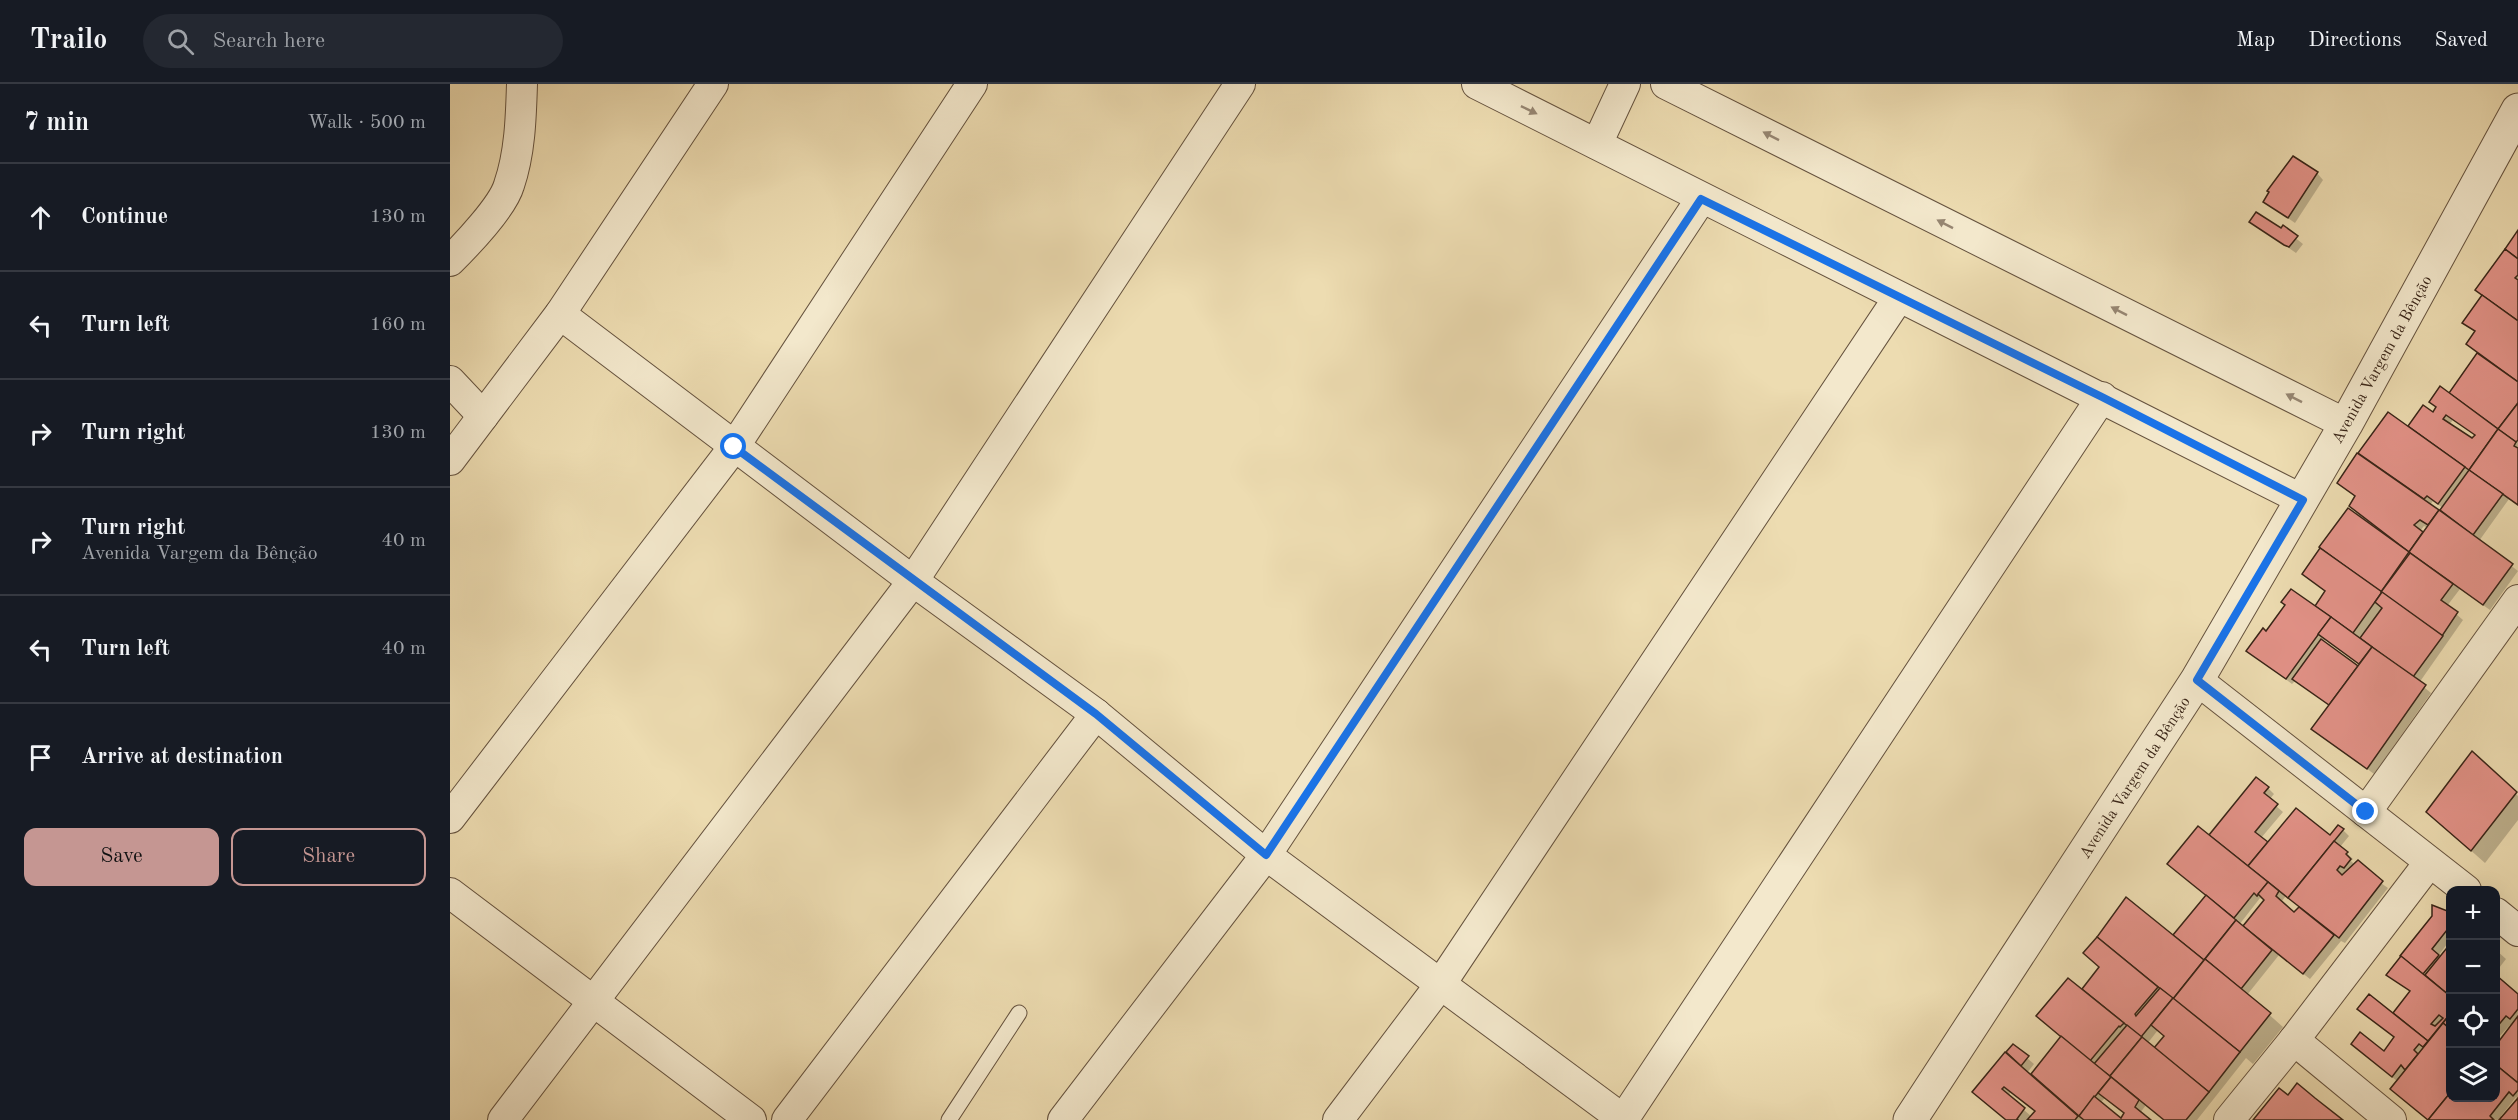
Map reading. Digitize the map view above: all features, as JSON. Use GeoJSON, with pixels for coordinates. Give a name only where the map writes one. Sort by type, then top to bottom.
{"type":"FeatureCollection","features":[{"type":"Feature","properties":{"kind":"street"},"geometry":{"type":"LineString","coordinates":[[450,261],[470,241],[509,187],[520,127],[522,84]]}},
{"type":"Feature","properties":{"kind":"street"},"geometry":{"type":"LineString","coordinates":[[450,460],[560,314],[713,84]]}},
{"type":"Feature","properties":{"kind":"street"},"geometry":{"type":"LineString","coordinates":[[450,818],[734,447],[972,84]]}},
{"type":"Feature","properties":{"kind":"street"},"geometry":{"type":"LineString","coordinates":[[503,1120],[913,581],[1240,84]]}},
{"type":"Feature","properties":{"kind":"street"},"geometry":{"type":"LineString","coordinates":[[1477,84],[1701,199],[2102,397],[2303,500]]}},
{"type":"Feature","properties":{"kind":"street"},"geometry":{"type":"LineString","coordinates":[[1597,144],[1625,84]]}},
{"type":"Feature","properties":{"kind":"street"},"geometry":{"type":"LineString","coordinates":[[1666,84],[2346,424]]}},
{"type":"Feature","properties":{"kind":"street","name":"Avenida Vargem da Bênção"},"geometry":{"type":"LineString","coordinates":[[1910,1120],[2197,680],[2346,424],[2518,112]]}},
{"type":"Feature","properties":{"kind":"street"},"geometry":{"type":"LineString","coordinates":[[1063,1120],[1266,855],[1701,199]]}},
{"type":"Feature","properties":{"kind":"street"},"geometry":{"type":"LineString","coordinates":[[1338,1120],[1440,985],[1899,297]]}},
{"type":"Feature","properties":{"kind":"street"},"geometry":{"type":"LineString","coordinates":[[560,314],[913,581],[1096,714],[1266,855],[1623,1120],[2102,397]]}},
{"type":"Feature","properties":{"kind":"street"},"geometry":{"type":"LineString","coordinates":[[450,381],[483,416]]}},
{"type":"Feature","properties":{"kind":"street"},"geometry":{"type":"LineString","coordinates":[[2366,812],[2518,600]]}},
{"type":"Feature","properties":{"kind":"street"},"geometry":{"type":"LineString","coordinates":[[2197,680],[2460,886]]}},
{"type":"Feature","properties":{"kind":"street"},"geometry":{"type":"LineString","coordinates":[[788,1120],[1096,714]]}},
{"type":"Feature","properties":{"kind":"street"},"geometry":{"type":"LineString","coordinates":[[2229,1120],[2294,1040],[2429,862]]}},
{"type":"Feature","properties":{"kind":"street"},"geometry":{"type":"LineString","coordinates":[[450,893],[751,1120]]}},
{"type":"Feature","properties":{"kind":"street"},"geometry":{"type":"LineString","coordinates":[[2500,917],[2518,931]]}},
{"type":"Feature","properties":{"kind":"street"},"geometry":{"type":"LineString","coordinates":[[2294,1040],[2391,1120]]}},
{"type":"Feature","properties":{"kind":"lane"},"geometry":{"type":"LineString","coordinates":[[949,1120],[1019,1012]]}},
{"type":"Feature","properties":{"kind":"building"},"geometry":{"type":"Polygon","coordinates":[[[2293,156],[2318,172],[2288,218],[2263,202],[2269,192],[2267,191],[2293,156]]]}},
{"type":"Feature","properties":{"kind":"building"},"geometry":{"type":"Polygon","coordinates":[[[2256,212],[2281,228],[2283,225],[2298,236],[2289,247],[2284,245],[2249,222],[2256,212]]]}},
{"type":"Feature","properties":{"kind":"building"},"geometry":{"type":"Polygon","coordinates":[[[2518,230],[2518,259],[2505,249],[2518,230]]]}},
{"type":"Feature","properties":{"kind":"building"},"geometry":{"type":"Polygon","coordinates":[[[2505,249],[2518,259],[2518,275],[2515,278],[2518,280],[2518,321],[2475,290],[2505,249]]]}},
{"type":"Feature","properties":{"kind":"building"},"geometry":{"type":"Polygon","coordinates":[[[2482,295],[2518,321],[2518,382],[2466,344],[2475,331],[2462,323],[2482,295]]]}},
{"type":"Feature","properties":{"kind":"building"},"geometry":{"type":"Polygon","coordinates":[[[2477,353],[2518,382],[2518,403],[2498,429],[2449,393],[2477,353]]]}},
{"type":"Feature","properties":{"kind":"building"},"geometry":{"type":"Polygon","coordinates":[[[2440,386],[2498,429],[2469,470],[2408,426],[2423,405],[2433,412],[2436,407],[2429,402],[2440,386]],[[2446,415],[2443,419],[2472,438],[2475,435],[2446,415]]]}},
{"type":"Feature","properties":{"kind":"building"},"geometry":{"type":"Polygon","coordinates":[[[2518,403],[2518,440],[2516,442],[2498,429],[2518,403]]]}},
{"type":"Feature","properties":{"kind":"building"},"geometry":{"type":"Polygon","coordinates":[[[2388,412],[2465,467],[2438,504],[2427,496],[2424,499],[2358,453],[2388,412]]]}},
{"type":"Feature","properties":{"kind":"building"},"geometry":{"type":"Polygon","coordinates":[[[2498,429],[2516,442],[2514,446],[2518,448],[2518,505],[2469,470],[2498,429]]]}},
{"type":"Feature","properties":{"kind":"building"},"geometry":{"type":"Polygon","coordinates":[[[2357,453],[2439,510],[2428,525],[2420,520],[2414,525],[2423,532],[2409,552],[2349,506],[2355,496],[2337,483],[2357,453]]]}},
{"type":"Feature","properties":{"kind":"building"},"geometry":{"type":"Polygon","coordinates":[[[2469,470],[2503,494],[2473,535],[2440,510],[2469,470]]]}},
{"type":"Feature","properties":{"kind":"building"},"geometry":{"type":"Polygon","coordinates":[[[2348,508],[2409,552],[2381,592],[2319,547],[2348,508]]]}},
{"type":"Feature","properties":{"kind":"building"},"geometry":{"type":"Polygon","coordinates":[[[2439,510],[2513,564],[2483,605],[2409,552],[2439,510]]]}},
{"type":"Feature","properties":{"kind":"building"},"geometry":{"type":"Polygon","coordinates":[[[2320,548],[2382,592],[2353,633],[2315,606],[2325,591],[2302,574],[2320,548]]]}},
{"type":"Feature","properties":{"kind":"building"},"geometry":{"type":"Polygon","coordinates":[[[2410,553],[2453,584],[2441,600],[2458,612],[2442,636],[2381,592],[2410,553]]]}},
{"type":"Feature","properties":{"kind":"building"},"geometry":{"type":"Polygon","coordinates":[[[2291,589],[2331,617],[2286,679],[2246,651],[2263,628],[2266,631],[2285,605],[2281,602],[2291,589]]]}},
{"type":"Feature","properties":{"kind":"building"},"geometry":{"type":"Polygon","coordinates":[[[2382,592],[2443,636],[2413,677],[2360,638],[2382,608],[2375,602],[2382,592]]]}},
{"type":"Feature","properties":{"kind":"building"},"geometry":{"type":"Polygon","coordinates":[[[2331,617],[2372,647],[2359,664],[2318,634],[2331,617]]]}},
{"type":"Feature","properties":{"kind":"building"},"geometry":{"type":"Polygon","coordinates":[[[2321,639],[2358,666],[2329,705],[2292,679],[2321,639]]]}},
{"type":"Feature","properties":{"kind":"building"},"geometry":{"type":"Polygon","coordinates":[[[2372,647],[2426,685],[2367,769],[2311,729],[2372,647]]]}},
{"type":"Feature","properties":{"kind":"building"},"geometry":{"type":"Polygon","coordinates":[[[2472,751],[2517,792],[2471,851],[2426,812],[2472,751]]]}},
{"type":"Feature","properties":{"kind":"building"},"geometry":{"type":"Polygon","coordinates":[[[2256,777],[2269,787],[2264,793],[2278,804],[2255,832],[2268,842],[2248,866],[2209,835],[2256,777]]]}},
{"type":"Feature","properties":{"kind":"building"},"geometry":{"type":"Polygon","coordinates":[[[2296,808],[2330,835],[2338,825],[2344,829],[2288,898],[2248,866],[2296,808]]]}},
{"type":"Feature","properties":{"kind":"building"},"geometry":{"type":"Polygon","coordinates":[[[2198,826],[2268,882],[2257,896],[2254,893],[2234,918],[2167,864],[2198,826]]]}},
{"type":"Feature","properties":{"kind":"building"},"geometry":{"type":"Polygon","coordinates":[[[2334,841],[2348,852],[2346,854],[2351,859],[2344,868],[2340,866],[2337,870],[2342,875],[2358,860],[2383,881],[2339,938],[2288,898],[2334,841]]]}},
{"type":"Feature","properties":{"kind":"building"},"geometry":{"type":"Polygon","coordinates":[[[2268,882],[2279,891],[2276,896],[2294,912],[2299,907],[2334,935],[2303,974],[2243,926],[2264,900],[2258,894],[2268,882]]]}},
{"type":"Feature","properties":{"kind":"building"},"geometry":{"type":"Polygon","coordinates":[[[2206,895],[2236,920],[2204,960],[2173,935],[2206,895]]]}},
{"type":"Feature","properties":{"kind":"building"},"geometry":{"type":"Polygon","coordinates":[[[2126,897],[2204,960],[2173,999],[2097,937],[2126,897]]]}},
{"type":"Feature","properties":{"kind":"building"},"geometry":{"type":"Polygon","coordinates":[[[2432,905],[2446,910],[2446,931],[2432,949],[2439,955],[2423,974],[2400,956],[2432,916],[2432,905]]]}},
{"type":"Feature","properties":{"kind":"building"},"geometry":{"type":"Polygon","coordinates":[[[2236,920],[2272,950],[2241,989],[2205,959],[2236,920]]]}},
{"type":"Feature","properties":{"kind":"building"},"geometry":{"type":"Polygon","coordinates":[[[2097,937],[2158,987],[2135,1014],[2136,1016],[2160,988],[2173,998],[2141,1037],[2082,989],[2099,967],[2083,953],[2097,937]]]}},
{"type":"Feature","properties":{"kind":"building"},"geometry":{"type":"Polygon","coordinates":[[[2446,949],[2446,993],[2425,975],[2446,949]]]}},
{"type":"Feature","properties":{"kind":"building"},"geometry":{"type":"Polygon","coordinates":[[[2401,956],[2446,993],[2446,1019],[2428,1041],[2393,1013],[2410,991],[2386,975],[2401,956]],[[2439,1015],[2431,1024],[2435,1026],[2443,1018],[2439,1015]]]}},
{"type":"Feature","properties":{"kind":"building"},"geometry":{"type":"Polygon","coordinates":[[[2205,959],[2271,1013],[2240,1052],[2173,999],[2205,959]]]}},
{"type":"Feature","properties":{"kind":"building"},"geometry":{"type":"Polygon","coordinates":[[[2068,978],[2124,1023],[2090,1061],[2036,1016],[2068,978]]]}},
{"type":"Feature","properties":{"kind":"building"},"geometry":{"type":"Polygon","coordinates":[[[2500,978],[2518,994],[2518,1009],[2510,1019],[2506,1016],[2500,1023],[2500,978]]]}},
{"type":"Feature","properties":{"kind":"building"},"geometry":{"type":"Polygon","coordinates":[[[2369,994],[2428,1041],[2423,1047],[2419,1044],[2414,1050],[2418,1054],[2405,1070],[2401,1065],[2392,1077],[2351,1044],[2360,1032],[2384,1051],[2394,1037],[2357,1009],[2369,994]]]}},
{"type":"Feature","properties":{"kind":"building"},"geometry":{"type":"Polygon","coordinates":[[[2173,998],[2240,1052],[2209,1092],[2154,1048],[2164,1036],[2151,1025],[2173,998]]]}},
{"type":"Feature","properties":{"kind":"building"},"geometry":{"type":"Polygon","coordinates":[[[2518,1016],[2518,1083],[2500,1068],[2500,1040],[2518,1016]]]}},
{"type":"Feature","properties":{"kind":"building"},"geometry":{"type":"Polygon","coordinates":[[[2443,1023],[2446,1026],[2446,1098],[2428,1120],[2390,1089],[2443,1023]]]}},
{"type":"Feature","properties":{"kind":"building"},"geometry":{"type":"Polygon","coordinates":[[[2127,1025],[2142,1037],[2110,1076],[2094,1064],[2127,1025]]]}},
{"type":"Feature","properties":{"kind":"building"},"geometry":{"type":"Polygon","coordinates":[[[2061,1036],[2111,1077],[2079,1116],[2031,1074],[2061,1036]]]}},
{"type":"Feature","properties":{"kind":"building"},"geometry":{"type":"Polygon","coordinates":[[[2142,1037],[2209,1092],[2186,1120],[2164,1120],[2110,1076],[2142,1037]]]}},
{"type":"Feature","properties":{"kind":"building"},"geometry":{"type":"Polygon","coordinates":[[[2013,1044],[2029,1056],[2021,1066],[2006,1052],[2013,1044]]]}},
{"type":"Feature","properties":{"kind":"building"},"geometry":{"type":"Polygon","coordinates":[[[2005,1052],[2078,1116],[2075,1120],[2027,1120],[2035,1111],[2004,1087],[2002,1089],[2025,1108],[2018,1120],[2006,1120],[1972,1092],[2005,1052]]]}},
{"type":"Feature","properties":{"kind":"building"},"geometry":{"type":"Polygon","coordinates":[[[2500,1068],[2518,1083],[2518,1090],[2513,1096],[2509,1092],[2490,1116],[2494,1120],[2428,1120],[2446,1098],[2446,1102],[2500,1102],[2500,1068]]]}},
{"type":"Feature","properties":{"kind":"building"},"geometry":{"type":"Polygon","coordinates":[[[2111,1077],[2139,1100],[2135,1107],[2151,1120],[2084,1120],[2079,1116],[2094,1096],[2121,1118],[2124,1113],[2098,1093],[2111,1077]]]}},
{"type":"Feature","properties":{"kind":"building"},"geometry":{"type":"Polygon","coordinates":[[[2297,1083],[2343,1120],[2253,1120],[2279,1088],[2288,1095],[2297,1083]]]}},
{"type":"Feature","properties":{"kind":"building"},"geometry":{"type":"Polygon","coordinates":[[[2518,1098],[2518,1120],[2499,1120],[2518,1098]]]}},
{"type":"Feature","properties":{"kind":"route"},"geometry":{"type":"LineString","coordinates":[[734,447],[1096,714],[1266,855],[1701,199],[2102,397],[2303,500],[2197,680],[2366,812]]}}]}
